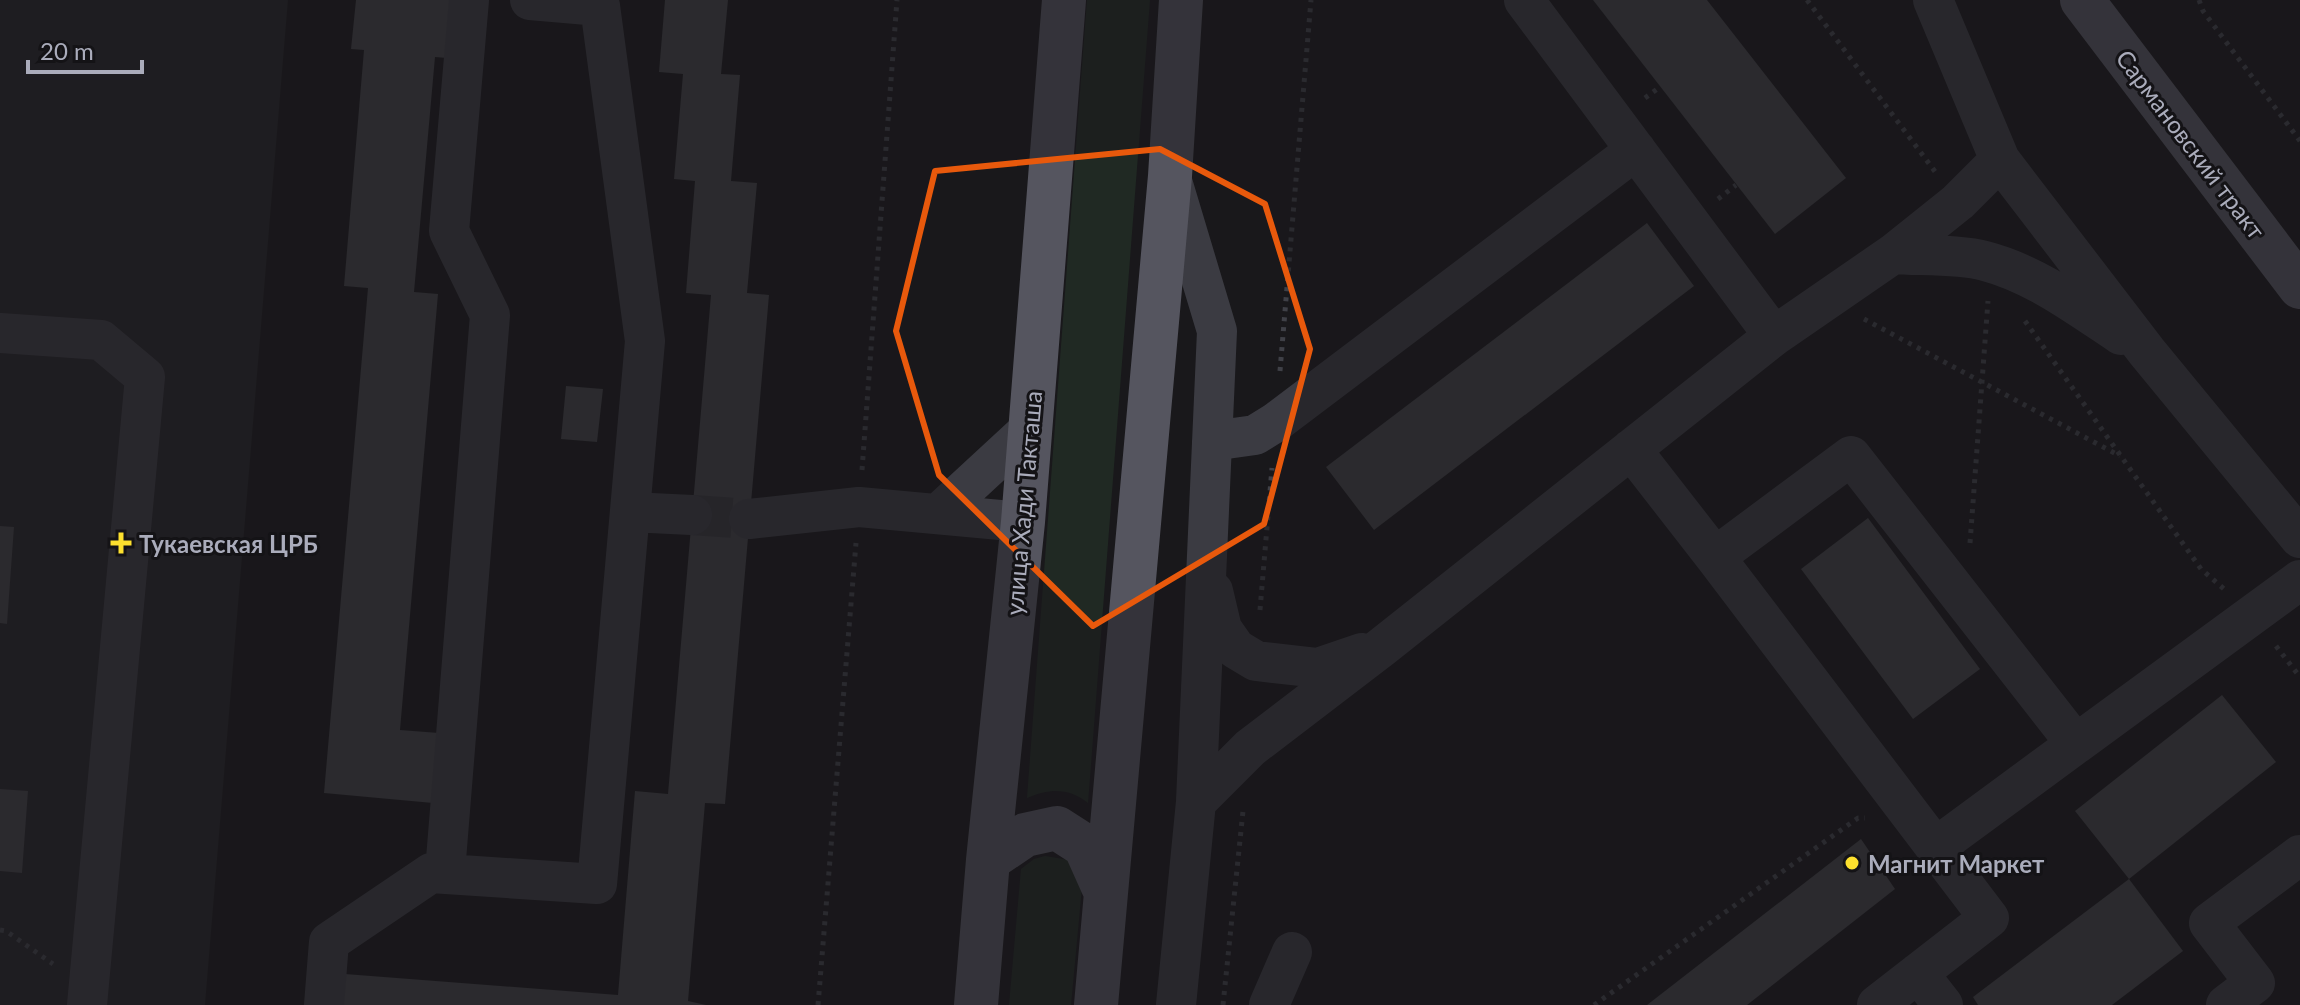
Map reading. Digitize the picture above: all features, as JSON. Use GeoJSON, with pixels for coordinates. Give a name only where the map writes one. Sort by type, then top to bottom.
{"type":"FeatureCollection","features":[{"type":"Feature","properties":{"kind":"main road","name":"улица Хади Такташа"},"geometry":{"type":"LineString","coordinates":[[976,1005],[1023,522],[1064,0]]}},
{"type":"Feature","properties":{"kind":"main road"},"geometry":{"type":"LineString","coordinates":[[1096,1005],[1170,176],[1181,0]]}},
{"type":"Feature","properties":{"kind":"main road","name":"Сармановский тракт"},"geometry":{"type":"LineString","coordinates":[[2082,0],[2300,287]]}},
{"type":"Feature","properties":{"kind":"main road"},"geometry":{"type":"LineString","coordinates":[[988,860],[1025,835],[1057,828],[1085,846],[1106,893]]}},
{"type":"Feature","properties":{"kind":"street"},"geometry":{"type":"LineString","coordinates":[[445,872],[490,315],[449,231],[469,0]]}},
{"type":"Feature","properties":{"kind":"street"},"geometry":{"type":"LineString","coordinates":[[324,1005],[329,942],[431,873],[597,884],[645,341],[600,6],[530,0]]}},
{"type":"Feature","properties":{"kind":"street"},"geometry":{"type":"LineString","coordinates":[[1524,0],[1774,336]]}},
{"type":"Feature","properties":{"kind":"street"},"geometry":{"type":"LineString","coordinates":[[1933,0],[2000,160],[2147,352],[2300,538]]}},
{"type":"Feature","properties":{"kind":"street"},"geometry":{"type":"LineString","coordinates":[[1212,441],[1255,435],[1276,422],[1636,150]]}},
{"type":"Feature","properties":{"kind":"street"},"geometry":{"type":"LineString","coordinates":[[1196,802],[1250,748],[1774,336],[1893,254],[1958,202],[2000,160]]}},
{"type":"Feature","properties":{"kind":"street"},"geometry":{"type":"LineString","coordinates":[[1170,176],[1217,331],[1196,802],[1175,1003]]}},
{"type":"Feature","properties":{"kind":"street"},"geometry":{"type":"LineString","coordinates":[[1893,254],[1982,260],[2016,271],[2076,305],[2147,352]]}},
{"type":"Feature","properties":{"kind":"street"},"geometry":{"type":"LineString","coordinates":[[0,333],[101,340],[145,377],[87,1005]]}},
{"type":"Feature","properties":{"kind":"street"},"geometry":{"type":"LineString","coordinates":[[938,514],[1030,429]]}},
{"type":"Feature","properties":{"kind":"street"},"geometry":{"type":"LineString","coordinates":[[1631,449],[1989,918],[1877,1005]]}},
{"type":"Feature","properties":{"kind":"street"},"geometry":{"type":"LineString","coordinates":[[1715,557],[1851,456],[2076,744]]}},
{"type":"Feature","properties":{"kind":"street"},"geometry":{"type":"LineString","coordinates":[[749,519],[859,507],[1023,522]]}},
{"type":"Feature","properties":{"kind":"street"},"geometry":{"type":"LineString","coordinates":[[630,512],[692,515]]}},
{"type":"Feature","properties":{"kind":"street"},"geometry":{"type":"LineString","coordinates":[[1206,563],[1222,629],[1236,649],[1256,661],[1318,668],[1382,647]]}},
{"type":"Feature","properties":{"kind":"street"},"geometry":{"type":"LineString","coordinates":[[1926,834],[2076,744],[2300,580]]}},
{"type":"Feature","properties":{"kind":"street"},"geometry":{"type":"LineString","coordinates":[[2226,1005],[2255,983],[2209,923],[2300,855]]}},
{"type":"Feature","properties":{"kind":"street"},"geometry":{"type":"LineString","coordinates":[[1269,1005],[1292,952]]}},
{"type":"Feature","properties":{"kind":"street"},"geometry":{"type":"LineString","coordinates":[[1918,973],[1943,1005]]}},
{"type":"Feature","properties":{"kind":"path"},"geometry":{"type":"LineString","coordinates":[[1256,661],[1311,0]]}},
{"type":"Feature","properties":{"kind":"path"},"geometry":{"type":"LineString","coordinates":[[1807,0],[1958,202]]}},
{"type":"Feature","properties":{"kind":"path"},"geometry":{"type":"LineString","coordinates":[[2199,0],[2203,11],[2300,141]]}},
{"type":"Feature","properties":{"kind":"path"},"geometry":{"type":"LineString","coordinates":[[1965,602],[1991,272],[1982,260]]}},
{"type":"Feature","properties":{"kind":"path"},"geometry":{"type":"LineString","coordinates":[[1825,298],[2121,456]]}},
{"type":"Feature","properties":{"kind":"path"},"geometry":{"type":"LineString","coordinates":[[2017,309],[2201,569],[2253,615],[2300,677]]}},
{"type":"Feature","properties":{"kind":"path"},"geometry":{"type":"LineString","coordinates":[[1223,1005],[1243,808]]}},
{"type":"Feature","properties":{"kind":"path"},"geometry":{"type":"LineString","coordinates":[[1594,1005],[1858,818],[1926,834]]}},
{"type":"Feature","properties":{"kind":"path"},"geometry":{"type":"LineString","coordinates":[[0,930],[6,931],[56,966]]}},
{"type":"Feature","properties":{"kind":"highlighted area"},"geometry":{"type":"Polygon","coordinates":[[[1160,149],[1265,204],[1310,349],[1264,524],[1093,626],[939,475],[896,331],[935,171],[1160,149]]]}},
{"type":"Feature","properties":{"kind":"shaded area","name":"Тукаевская ЦРБ"},"geometry":{"type":"Polygon","coordinates":[[[0,0],[288,0],[205,1005],[0,1005],[0,0]]]}},
{"type":"Feature","properties":{"kind":"shaded area"},"geometry":{"type":"Polygon","coordinates":[[[1087,0],[1150,0],[1088,803],[1073,794],[1058,791],[1027,798],[1087,0]]]}},
{"type":"Feature","properties":{"kind":"shaded area"},"geometry":{"type":"Polygon","coordinates":[[[1045,856],[1069,860],[1082,887],[1071,1005],[1009,1005],[1021,869],[1034,859],[1045,856]]]}},
{"type":"Feature","properties":{"kind":"building"},"geometry":{"type":"Polygon","coordinates":[[[356,0],[452,0],[447,58],[435,57],[414,292],[438,294],[400,730],[439,733],[433,803],[324,793],[368,288],[344,286],[364,50],[351,49],[356,0]]]}},
{"type":"Feature","properties":{"kind":"building"},"geometry":{"type":"Polygon","coordinates":[[[665,0],[728,0],[721,74],[740,75],[731,181],[757,183],[747,293],[769,295],[725,804],[705,803],[688,1001],[706,1005],[343,1005],[345,974],[618,995],[635,791],[668,794],[711,295],[686,293],[695,181],[674,179],[683,74],[659,72],[665,0]]]}},
{"type":"Feature","properties":{"kind":"building"},"geometry":{"type":"Polygon","coordinates":[[[1593,0],[1707,0],[1846,178],[1775,234],[1593,0]]]}},
{"type":"Feature","properties":{"kind":"building"},"geometry":{"type":"Polygon","coordinates":[[[1647,223],[1694,286],[1374,530],[1326,467],[1647,223]]]}},
{"type":"Feature","properties":{"kind":"building"},"geometry":{"type":"Polygon","coordinates":[[[566,386],[603,389],[597,442],[561,439],[566,386]]]}},
{"type":"Feature","properties":{"kind":"building"},"geometry":{"type":"Polygon","coordinates":[[[1868,518],[1980,669],[1913,719],[1801,569],[1868,518]]]}},
{"type":"Feature","properties":{"kind":"building"},"geometry":{"type":"Polygon","coordinates":[[[0,526],[14,527],[7,624],[0,623],[0,526]]]}},
{"type":"Feature","properties":{"kind":"building"},"geometry":{"type":"Polygon","coordinates":[[[2222,695],[2276,762],[2129,879],[2075,811],[2222,695]]]}},
{"type":"Feature","properties":{"kind":"building"},"geometry":{"type":"Polygon","coordinates":[[[0,789],[28,791],[22,873],[0,871],[0,789]]]}},
{"type":"Feature","properties":{"kind":"building"},"geometry":{"type":"Polygon","coordinates":[[[1861,839],[1895,889],[1747,1005],[1647,1005],[1861,839]]]}},
{"type":"Feature","properties":{"kind":"building"},"geometry":{"type":"Polygon","coordinates":[[[2129,879],[2183,951],[2112,1005],[1978,1005],[1973,997],[2129,879]]]}},
{"type":"Feature","properties":{"kind":"tunnel"},"geometry":{"type":"LineString","coordinates":[[692,515],[749,519]]}},
{"type":"Feature","properties":{"kind":"place","name":"Тукаевская ЦРБ"},"geometry":{"type":"Point","coordinates":[121,543]}},
{"type":"Feature","properties":{"kind":"place","name":"Магнит Маркет"},"geometry":{"type":"Point","coordinates":[1852,863]}}]}
